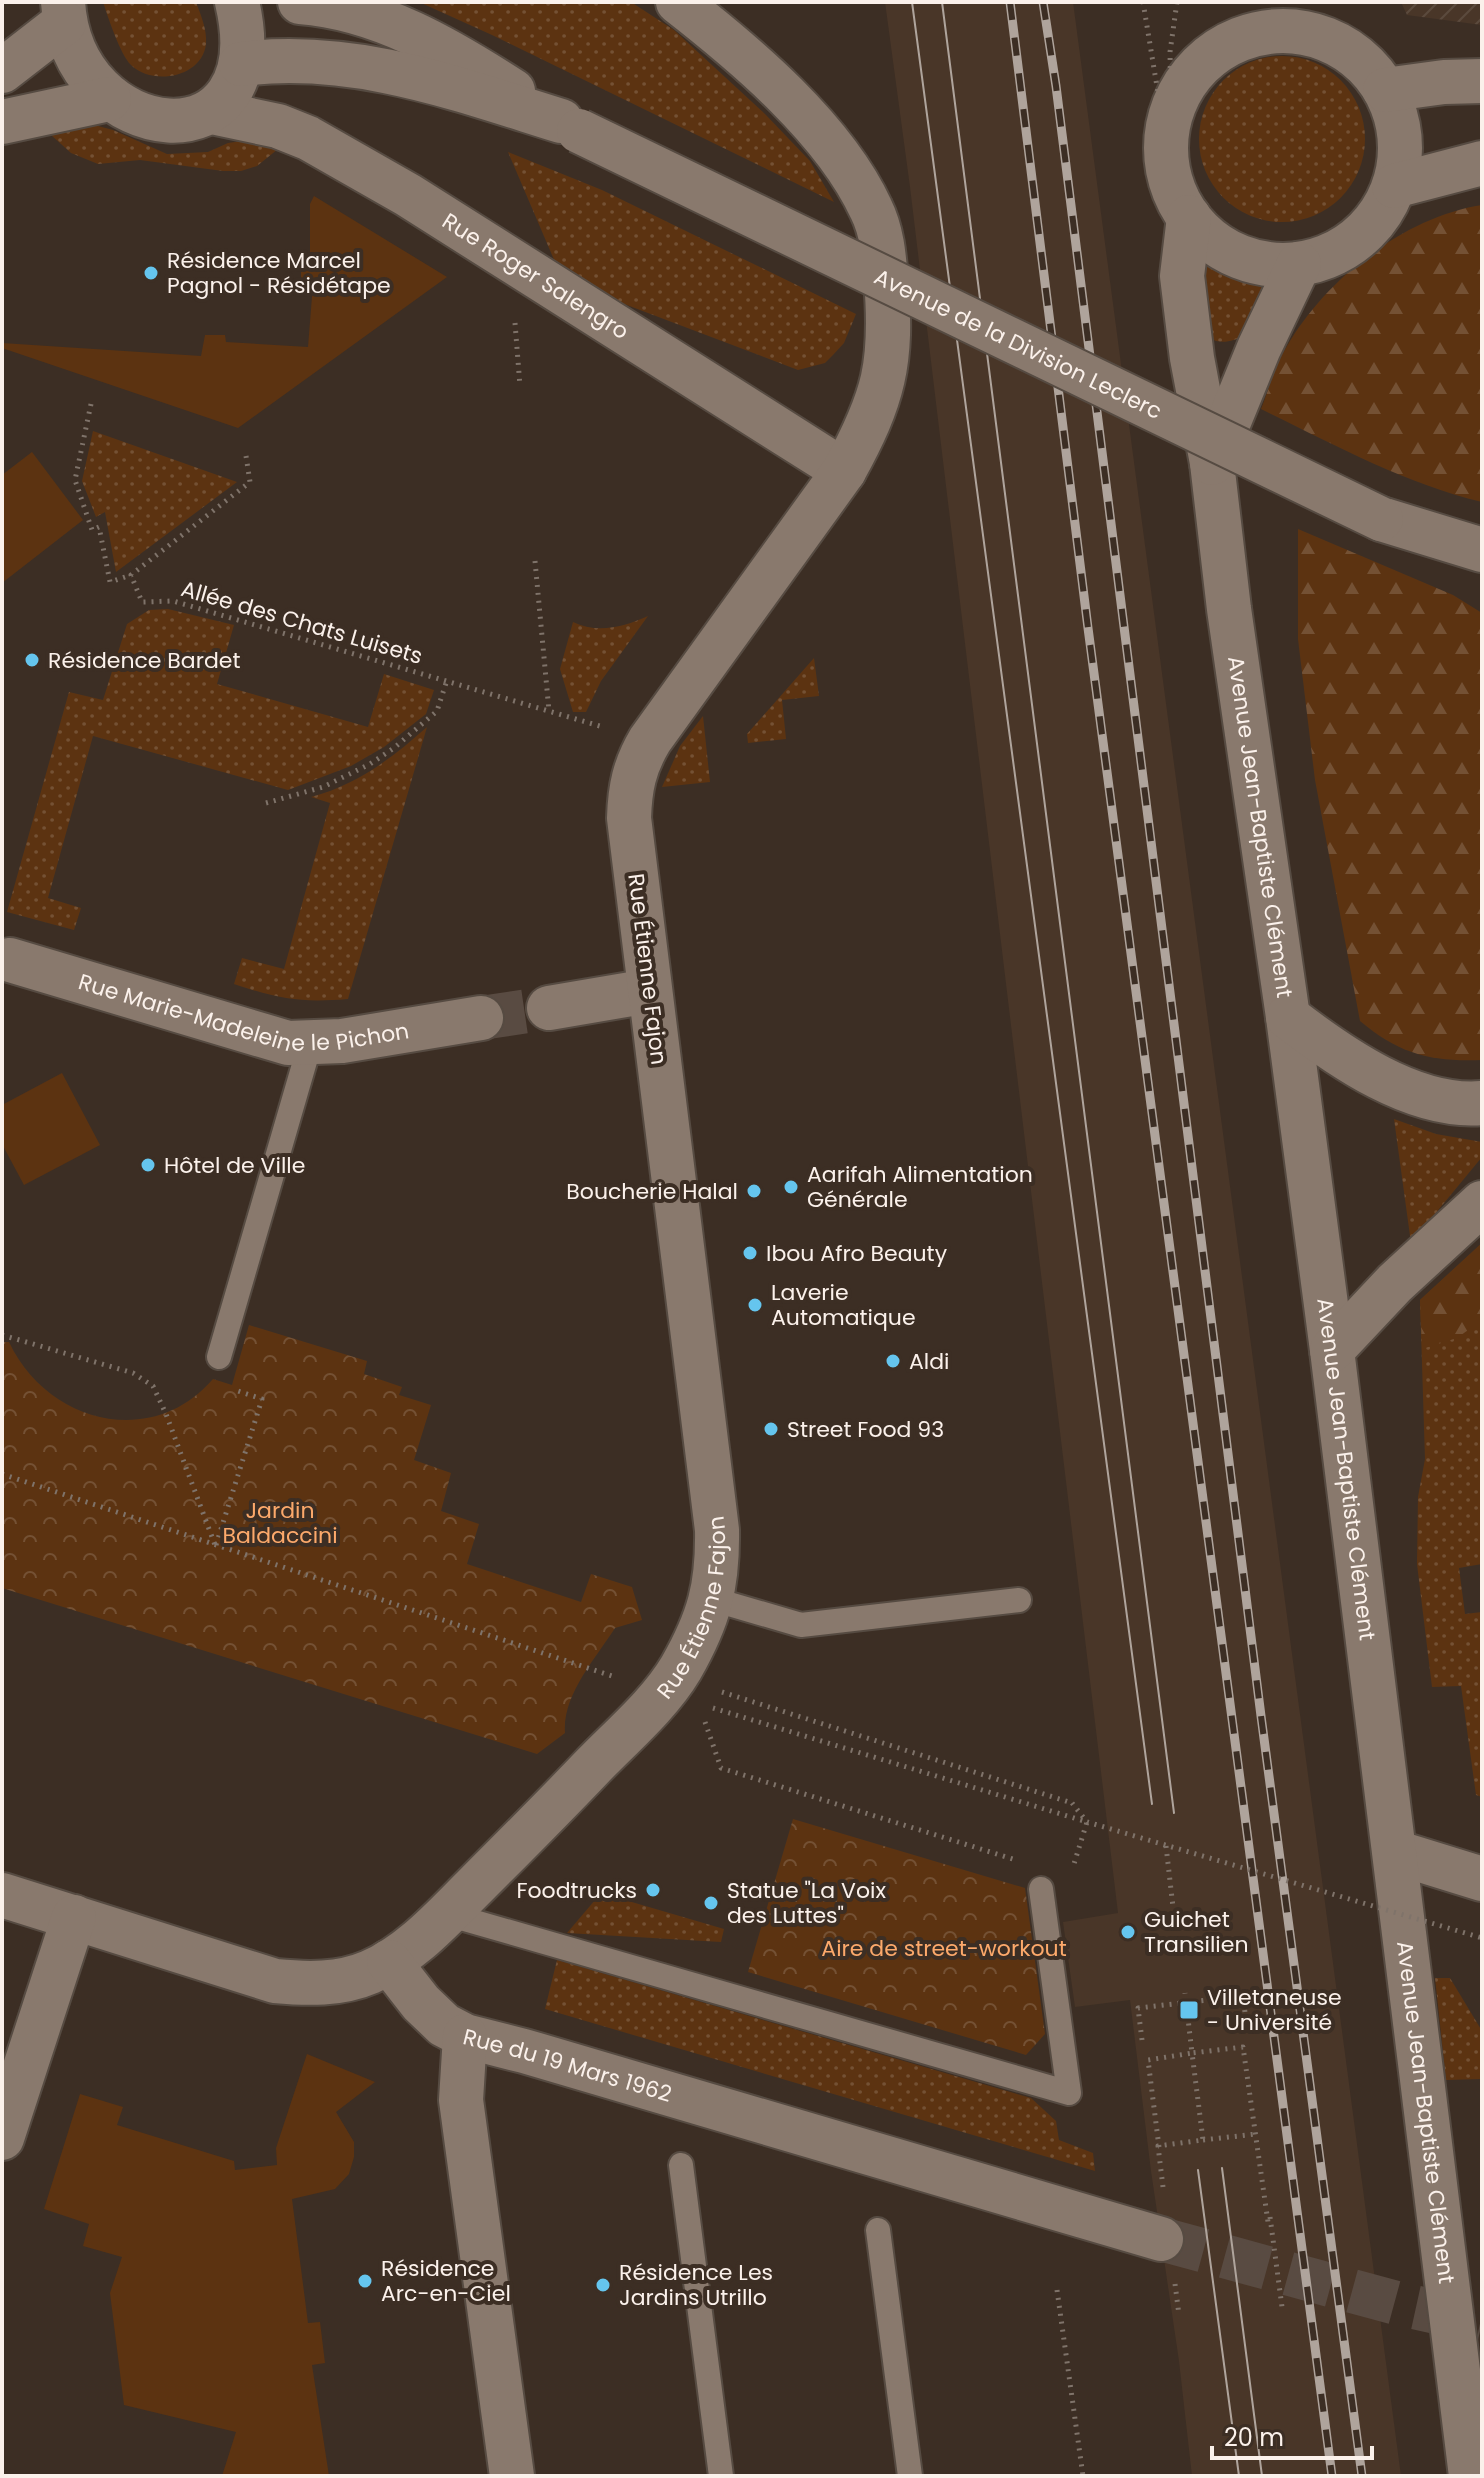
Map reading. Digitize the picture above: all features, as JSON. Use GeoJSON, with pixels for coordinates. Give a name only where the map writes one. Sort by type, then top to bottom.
{"type":"FeatureCollection","features":[{"type":"Feature","properties":{"kind":"street"},"geometry":{"type":"LineString","coordinates":[[63,12],[69,40],[85,71],[109,99],[142,117],[157,120],[193,118],[212,112],[231,90],[241,64],[242,27],[237,2]]}},
{"type":"Feature","properties":{"kind":"street","name":"Avenue de la Division Leclerc"},"geometry":{"type":"LineString","coordinates":[[300,2],[332,7],[416,34],[450,50],[570,126],[1381,519],[1482,550]]}},
{"type":"Feature","properties":{"kind":"street","name":"Rue Étienne Fajon"},"geometry":{"type":"LineString","coordinates":[[389,1962],[411,1947],[447,1914],[664,1692],[689,1653],[712,1599],[718,1569],[717,1530],[629,818],[635,767],[650,740],[844,471],[869,426],[887,361],[889,331],[887,289],[877,222],[856,181],[803,114],[766,76],[678,2]]}},
{"type":"Feature","properties":{"kind":"street"},"geometry":{"type":"LineString","coordinates":[[2,71],[63,12]]}},
{"type":"Feature","properties":{"kind":"street"},"geometry":{"type":"LineString","coordinates":[[1253,18],[1290,31],[1315,35],[1338,45],[1376,76],[1395,113],[1399,169],[1379,215],[1358,239],[1330,256],[1299,264],[1268,264],[1237,256],[1211,240],[1189,217],[1172,184],[1169,132],[1183,87],[1203,63],[1233,42],[1253,18]]}},
{"type":"Feature","properties":{"kind":"street","name":"Avenue de la Division Leclerc"},"geometry":{"type":"LineString","coordinates":[[241,64],[277,59],[330,61],[371,68],[434,81],[570,126]]}},
{"type":"Feature","properties":{"kind":"street"},"geometry":{"type":"LineString","coordinates":[[1385,90],[1444,82],[1482,81]]}},
{"type":"Feature","properties":{"kind":"street"},"geometry":{"type":"LineString","coordinates":[[2,122],[109,99]]}},
{"type":"Feature","properties":{"kind":"street","name":"Rue Roger Salengro"},"geometry":{"type":"LineString","coordinates":[[212,112],[278,126],[308,138],[345,159],[408,195],[844,471]]}},
{"type":"Feature","properties":{"kind":"street"},"geometry":{"type":"LineString","coordinates":[[1394,186],[1482,163]]}},
{"type":"Feature","properties":{"kind":"street","name":"Avenue Jean-Baptiste Clément"},"geometry":{"type":"LineString","coordinates":[[1189,217],[1182,276],[1192,358],[1212,463],[1229,609],[1332,1350],[1471,2476]]}},
{"type":"Feature","properties":{"kind":"street","name":"Avenue Jean-Baptiste Clément"},"geometry":{"type":"LineString","coordinates":[[1212,463],[1259,348],[1299,264]]}},
{"type":"Feature","properties":{"kind":"street","name":"Rue Marie-Madeleine le Pichon"},"geometry":{"type":"LineString","coordinates":[[10,960],[288,1043],[310,1044],[481,1018]]}},
{"type":"Feature","properties":{"kind":"street"},"geometry":{"type":"LineString","coordinates":[[549,1008],[649,991]]}},
{"type":"Feature","properties":{"kind":"street"},"geometry":{"type":"LineString","coordinates":[[1288,1017],[1354,1065],[1385,1079],[1417,1093],[1453,1103],[1482,1103]]}},
{"type":"Feature","properties":{"kind":"street"},"geometry":{"type":"LineString","coordinates":[[1332,1350],[1395,1283],[1482,1203]]}},
{"type":"Feature","properties":{"kind":"street"},"geometry":{"type":"LineString","coordinates":[[1395,1852],[1482,1879]]}},
{"type":"Feature","properties":{"kind":"street"},"geometry":{"type":"LineString","coordinates":[[2,1895],[275,1981],[322,1983],[368,1973],[389,1962]]}},
{"type":"Feature","properties":{"kind":"street"},"geometry":{"type":"LineString","coordinates":[[2,2138],[74,1917]]}},
{"type":"Feature","properties":{"kind":"street","name":"Rue du 19 Mars 1962"},"geometry":{"type":"LineString","coordinates":[[389,1962],[432,2016],[465,2036],[1161,2239]]}},
{"type":"Feature","properties":{"kind":"street"},"geometry":{"type":"LineString","coordinates":[[465,2036],[461,2100],[512,2476]]}},
{"type":"Feature","properties":{"kind":"lane"},"geometry":{"type":"LineString","coordinates":[[219,1357],[310,1044]]}},
{"type":"Feature","properties":{"kind":"lane"},"geometry":{"type":"LineString","coordinates":[[712,1599],[801,1625],[1019,1600]]}},
{"type":"Feature","properties":{"kind":"lane"},"geometry":{"type":"LineString","coordinates":[[447,1914],[1069,2093],[1041,1889]]}},
{"type":"Feature","properties":{"kind":"lane"},"geometry":{"type":"LineString","coordinates":[[681,2165],[721,2476]]}},
{"type":"Feature","properties":{"kind":"lane"},"geometry":{"type":"LineString","coordinates":[[878,2230],[910,2476]]}},
{"type":"Feature","properties":{"kind":"path"},"geometry":{"type":"LineString","coordinates":[[1143,2],[1169,132]]}},
{"type":"Feature","properties":{"kind":"path"},"geometry":{"type":"LineString","coordinates":[[1169,132],[1170,52],[1177,2]]}},
{"type":"Feature","properties":{"kind":"path"},"geometry":{"type":"LineString","coordinates":[[91,404],[75,480],[92,530],[99,527],[110,582],[131,575],[250,482],[246,456]]}},
{"type":"Feature","properties":{"kind":"path"},"geometry":{"type":"LineString","coordinates":[[535,561],[549,711]]}},
{"type":"Feature","properties":{"kind":"path","name":"Allée des Chats Luisets"},"geometry":{"type":"LineString","coordinates":[[131,575],[142,602],[173,601],[650,740]]}},
{"type":"Feature","properties":{"kind":"path"},"geometry":{"type":"LineString","coordinates":[[266,803],[323,787],[370,764],[394,748],[437,711],[447,680]]}},
{"type":"Feature","properties":{"kind":"path"},"geometry":{"type":"LineString","coordinates":[[2,1335],[133,1373],[153,1386],[215,1546]]}},
{"type":"Feature","properties":{"kind":"path"},"geometry":{"type":"LineString","coordinates":[[215,1546],[262,1399],[210,1383],[219,1357]]}},
{"type":"Feature","properties":{"kind":"path"},"geometry":{"type":"LineString","coordinates":[[2,1474],[664,1692]]}},
{"type":"Feature","properties":{"kind":"path"},"geometry":{"type":"LineString","coordinates":[[756,1704],[1072,1803],[1087,1822]]}},
{"type":"Feature","properties":{"kind":"path"},"geometry":{"type":"LineString","coordinates":[[702,1716],[721,1768],[1018,1860]]}},
{"type":"Feature","properties":{"kind":"path"},"geometry":{"type":"LineString","coordinates":[[752,1719],[1166,1846],[1482,1938]]}},
{"type":"Feature","properties":{"kind":"path"},"geometry":{"type":"LineString","coordinates":[[1070,1876],[1087,1822]]}},
{"type":"Feature","properties":{"kind":"path"},"geometry":{"type":"LineString","coordinates":[[1166,1846],[1173,1907]]}},
{"type":"Feature","properties":{"kind":"path"},"geometry":{"type":"LineString","coordinates":[[1185,1993],[1203,2140]]}},
{"type":"Feature","properties":{"kind":"path"},"geometry":{"type":"LineString","coordinates":[[1142,2040],[1138,2008],[1243,1996],[1247,2029]]}},
{"type":"Feature","properties":{"kind":"path"},"geometry":{"type":"LineString","coordinates":[[1165,2191],[1148,2060],[1243,2047],[1268,2222]]}},
{"type":"Feature","properties":{"kind":"path"},"geometry":{"type":"LineString","coordinates":[[1161,2170],[1158,2146],[1259,2134],[1282,2307]]}},
{"type":"Feature","properties":{"kind":"path"},"geometry":{"type":"LineString","coordinates":[[1057,2290],[1083,2476]]}},
{"type":"Feature","properties":{"kind":"shaded area"},"geometry":{"type":"Polygon","coordinates":[[[885,2],[1073,2],[1401,2476],[1192,2476],[1130,2000],[1075,2007],[1063,1922],[1118,1913],[910,187],[885,2]]]}},
{"type":"Feature","properties":{"kind":"shaded area"},"geometry":{"type":"Polygon","coordinates":[[[1401,2],[1482,2],[1482,25],[1407,15],[1401,2]]]}},
{"type":"Feature","properties":{"kind":"green space"},"geometry":{"type":"Polygon","coordinates":[[[103,2],[196,2],[206,33],[202,56],[196,65],[175,75],[163,77],[140,72],[123,53],[103,2]]]}},
{"type":"Feature","properties":{"kind":"green space"},"geometry":{"type":"Polygon","coordinates":[[[419,2],[631,2],[674,30],[765,114],[810,161],[834,202],[492,35],[419,2]]]}},
{"type":"Feature","properties":{"kind":"green space"},"geometry":{"type":"Polygon","coordinates":[[[1282,56],[1314,62],[1341,80],[1359,107],[1365,139],[1359,171],[1341,198],[1314,216],[1282,222],[1250,216],[1223,198],[1205,171],[1199,139],[1205,107],[1223,80],[1250,62],[1282,56]]]}},
{"type":"Feature","properties":{"kind":"green space"},"geometry":{"type":"Polygon","coordinates":[[[87,123],[113,130],[167,154],[208,152],[228,143],[242,141],[283,145],[257,166],[241,171],[140,160],[98,164],[71,153],[50,132],[87,123]]]}},
{"type":"Feature","properties":{"kind":"green space"},"geometry":{"type":"Polygon","coordinates":[[[508,152],[602,190],[856,314],[844,343],[825,363],[798,370],[611,299],[558,269],[508,152]]]}},
{"type":"Feature","properties":{"kind":"green space"},"geometry":{"type":"Polygon","coordinates":[[[314,196],[447,277],[238,428],[2,348],[2,343],[201,356],[205,335],[225,335],[226,342],[308,347],[313,284],[301,283],[301,262],[310,261],[310,204],[314,196]]]}},
{"type":"Feature","properties":{"kind":"green space"},"geometry":{"type":"Polygon","coordinates":[[[1482,205],[1482,502],[1397,473],[1261,409],[1287,346],[1303,321],[1345,275],[1396,237],[1453,212],[1482,205]]]}},
{"type":"Feature","properties":{"kind":"green space"},"geometry":{"type":"Polygon","coordinates":[[[1206,249],[1242,268],[1273,273],[1243,336],[1231,341],[1210,338],[1204,285],[1206,249]]]}},
{"type":"Feature","properties":{"kind":"green space"},"geometry":{"type":"Polygon","coordinates":[[[93,431],[237,482],[116,572],[105,512],[96,517],[82,481],[93,431]]]}},
{"type":"Feature","properties":{"kind":"green space"},"geometry":{"type":"Polygon","coordinates":[[[32,452],[83,520],[2,583],[2,475],[32,452]]]}},
{"type":"Feature","properties":{"kind":"green space"},"geometry":{"type":"Polygon","coordinates":[[[1298,529],[1453,595],[1482,613],[1482,1060],[1416,1054],[1388,1041],[1360,1021],[1315,780],[1298,639],[1298,529]]]}},
{"type":"Feature","properties":{"kind":"green space"},"geometry":{"type":"Polygon","coordinates":[[[168,609],[234,625],[217,684],[368,727],[384,674],[434,690],[426,714],[384,747],[351,766],[288,790],[93,736],[48,898],[81,908],[74,930],[7,912],[69,692],[103,700],[127,624],[149,610],[168,609]]]}},
{"type":"Feature","properties":{"kind":"green space"},"geometry":{"type":"Polygon","coordinates":[[[648,616],[601,681],[586,712],[573,712],[560,669],[573,622],[591,628],[610,628],[648,616]]]}},
{"type":"Feature","properties":{"kind":"green space"},"geometry":{"type":"Polygon","coordinates":[[[814,658],[819,696],[782,700],[786,739],[748,743],[747,734],[814,658]]]}},
{"type":"Feature","properties":{"kind":"green space"},"geometry":{"type":"Polygon","coordinates":[[[703,716],[710,782],[662,787],[680,746],[703,716]]]}},
{"type":"Feature","properties":{"kind":"green space"},"geometry":{"type":"Polygon","coordinates":[[[427,727],[348,999],[290,999],[234,984],[242,958],[284,969],[330,803],[311,797],[359,778],[427,727]]]}},
{"type":"Feature","properties":{"kind":"green space"},"geometry":{"type":"Polygon","coordinates":[[[62,1073],[100,1145],[24,1185],[2,1144],[2,1105],[62,1073]]]}},
{"type":"Feature","properties":{"kind":"green space"},"geometry":{"type":"Polygon","coordinates":[[[1394,1119],[1436,1134],[1482,1142],[1482,1157],[1411,1243],[1394,1119]]]}},
{"type":"Feature","properties":{"kind":"green space"},"geometry":{"type":"Polygon","coordinates":[[[1482,1243],[1482,1564],[1459,1568],[1465,1614],[1482,1612],[1482,1797],[1476,1795],[1461,1686],[1432,1687],[1417,1564],[1418,1497],[1425,1459],[1420,1300],[1482,1243]]]}},
{"type":"Feature","properties":{"kind":"green space"},"geometry":{"type":"Polygon","coordinates":[[[1482,1243],[1482,1320],[1457,1338],[1422,1349],[1420,1300],[1482,1243]]]}},
{"type":"Feature","properties":{"kind":"green space","name":"Jardin Baldaccini"},"geometry":{"type":"Polygon","coordinates":[[[249,1325],[367,1361],[364,1374],[402,1387],[399,1395],[431,1405],[414,1460],[451,1473],[441,1511],[479,1524],[467,1564],[581,1602],[591,1574],[632,1587],[642,1620],[615,1628],[574,1691],[565,1733],[537,1754],[2,1588],[2,1342],[9,1342],[26,1370],[48,1392],[74,1408],[102,1418],[132,1420],[161,1415],[188,1401],[213,1379],[232,1385],[249,1325]]]}},
{"type":"Feature","properties":{"kind":"green space","name":"Aire de street-workout"},"geometry":{"type":"Polygon","coordinates":[[[793,1819],[1025,1888],[1045,2034],[1026,2055],[748,1972],[793,1819]]]}},
{"type":"Feature","properties":{"kind":"green space"},"geometry":{"type":"Polygon","coordinates":[[[601,1893],[724,1929],[721,1942],[567,1933],[601,1893]]]}},
{"type":"Feature","properties":{"kind":"green space"},"geometry":{"type":"Polygon","coordinates":[[[557,1960],[1031,2098],[1056,2121],[1059,2140],[1093,2153],[1095,2171],[545,2009],[557,1960]]]}},
{"type":"Feature","properties":{"kind":"green space"},"geometry":{"type":"Polygon","coordinates":[[[1435,1978],[1450,1978],[1482,2031],[1482,2079],[1446,2080],[1435,1978]]]}},
{"type":"Feature","properties":{"kind":"green space"},"geometry":{"type":"Polygon","coordinates":[[[307,2054],[375,2082],[336,2112],[354,2142],[349,2174],[335,2189],[292,2199],[308,2323],[320,2322],[325,2363],[312,2365],[329,2476],[222,2476],[236,2432],[124,2405],[110,2293],[122,2257],[83,2246],[89,2224],[44,2209],[80,2094],[123,2107],[117,2125],[234,2161],[235,2170],[277,2165],[276,2148],[307,2054]]]}},
{"type":"Feature","properties":{"kind":"tunnel"},"geometry":{"type":"LineString","coordinates":[[481,1018],[549,1008]]}},
{"type":"Feature","properties":{"kind":"tunnel"},"geometry":{"type":"LineString","coordinates":[[1161,2239],[1400,2304],[1482,2322]]}},
{"type":"Feature","properties":{"kind":"tram line"},"geometry":{"type":"LineString","coordinates":[[912,2],[1152,1804]]}},
{"type":"Feature","properties":{"kind":"tram line"},"geometry":{"type":"LineString","coordinates":[[942,2],[1174,1813]]}},
{"type":"Feature","properties":{"kind":"tram line"},"geometry":{"type":"LineString","coordinates":[[1222,2168],[1262,2476]]}},
{"type":"Feature","properties":{"kind":"tram line"},"geometry":{"type":"LineString","coordinates":[[1198,2170],[1239,2476]]}},
{"type":"Feature","properties":{"kind":"railway"},"geometry":{"type":"LineString","coordinates":[[1010,2],[1088,628],[1332,2476]]}},
{"type":"Feature","properties":{"kind":"railway"},"geometry":{"type":"LineString","coordinates":[[1043,2],[1261,1716],[1362,2476]]}},
{"type":"Feature","properties":{"kind":"place","name":"Résidence Marcel Pagnol - Résidétape"},"geometry":{"type":"Point","coordinates":[151,273]}},
{"type":"Feature","properties":{"kind":"place","name":"Résidence Bardet"},"geometry":{"type":"Point","coordinates":[32,660]}},
{"type":"Feature","properties":{"kind":"place","name":"Hôtel de Ville"},"geometry":{"type":"Point","coordinates":[148,1165]}},
{"type":"Feature","properties":{"kind":"place","name":"Aarifah Alimentation Générale"},"geometry":{"type":"Point","coordinates":[791,1187]}},
{"type":"Feature","properties":{"kind":"place","name":"Boucherie Halal"},"geometry":{"type":"Point","coordinates":[754,1191]}},
{"type":"Feature","properties":{"kind":"place","name":"Ibou Afro Beauty"},"geometry":{"type":"Point","coordinates":[750,1253]}},
{"type":"Feature","properties":{"kind":"place","name":"Laverie Automatique"},"geometry":{"type":"Point","coordinates":[755,1305]}},
{"type":"Feature","properties":{"kind":"place","name":"Aldi"},"geometry":{"type":"Point","coordinates":[893,1361]}},
{"type":"Feature","properties":{"kind":"place","name":"Street Food 93"},"geometry":{"type":"Point","coordinates":[771,1429]}},
{"type":"Feature","properties":{"kind":"place","name":"Foodtrucks"},"geometry":{"type":"Point","coordinates":[653,1890]}},
{"type":"Feature","properties":{"kind":"place","name":"Statue \"La Voix des Luttes\""},"geometry":{"type":"Point","coordinates":[711,1903]}},
{"type":"Feature","properties":{"kind":"place","name":"Guichet Transilien"},"geometry":{"type":"Point","coordinates":[1128,1932]}},
{"type":"Feature","properties":{"kind":"place","name":"Villetaneuse - Université"},"geometry":{"type":"Point","coordinates":[1189,2010]}},
{"type":"Feature","properties":{"kind":"place","name":"Résidence Arc-en-Ciel"},"geometry":{"type":"Point","coordinates":[365,2281]}},
{"type":"Feature","properties":{"kind":"place","name":"Résidence Les Jardins Utrillo"},"geometry":{"type":"Point","coordinates":[603,2285]}}]}
